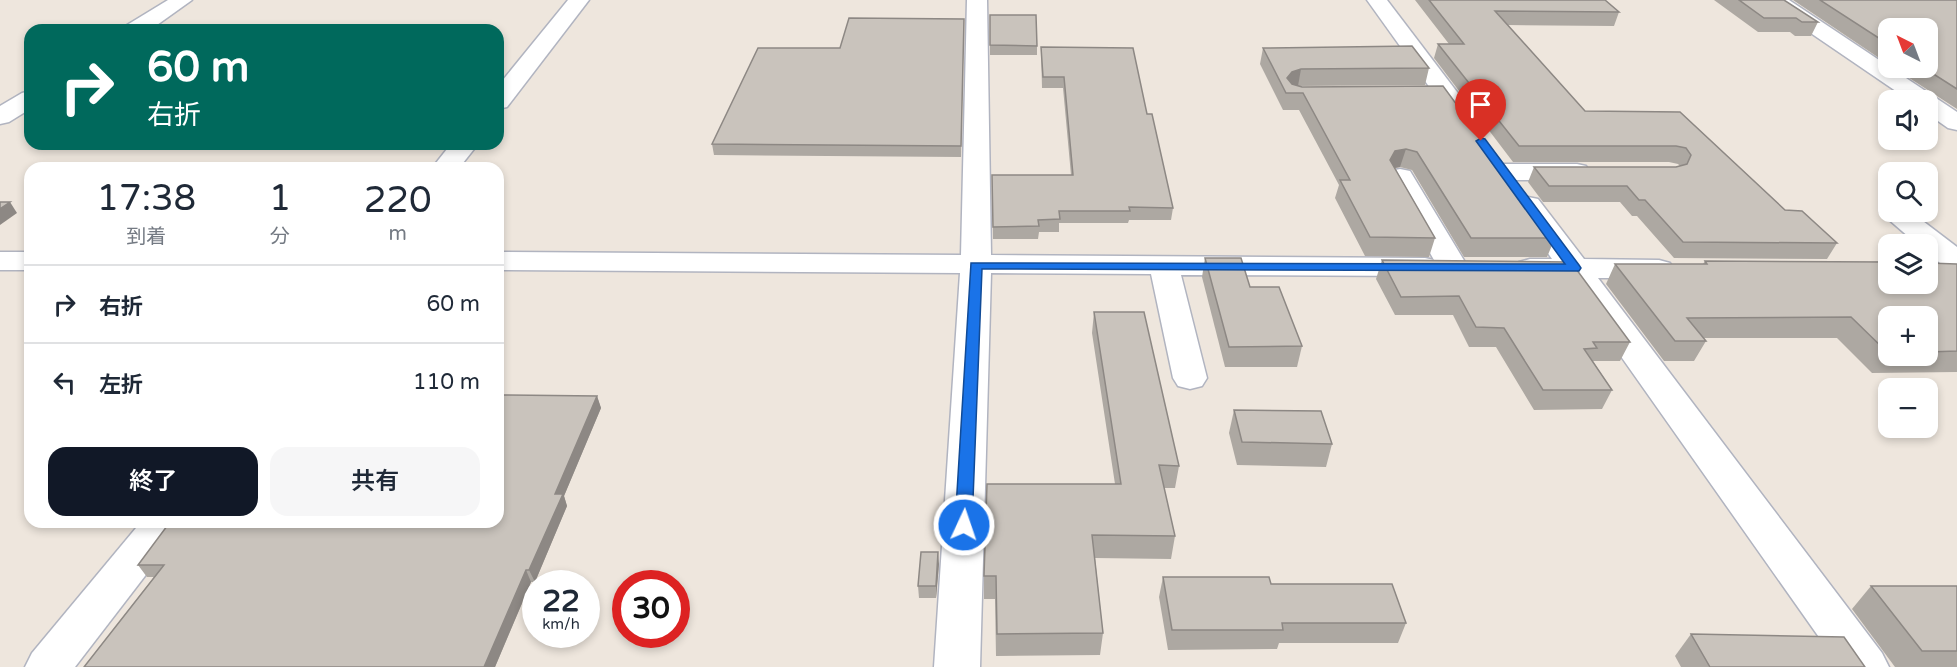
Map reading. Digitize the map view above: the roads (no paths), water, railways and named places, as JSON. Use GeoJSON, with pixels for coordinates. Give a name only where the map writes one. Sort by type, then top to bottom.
{"type":"FeatureCollection","features":[{"type":"Feature","properties":{"kind":"street"},"geometry":{"type":"LineString","coordinates":[[144,24],[182,0]]}},
{"type":"Feature","properties":{"kind":"street"},"geometry":{"type":"LineString","coordinates":[[504,94],[579,0]]}},
{"type":"Feature","properties":{"kind":"street"},"geometry":{"type":"LineString","coordinates":[[957,667],[976,266],[977,0]]}},
{"type":"Feature","properties":{"kind":"street"},"geometry":{"type":"LineString","coordinates":[[1377,0],[1405,53],[1435,94],[1504,172],[1866,667]]}},
{"type":"Feature","properties":{"kind":"street"},"geometry":{"type":"LineString","coordinates":[[1775,0],[1908,90]]}},
{"type":"Feature","properties":{"kind":"street"},"geometry":{"type":"LineString","coordinates":[[0,117],[24,102]]}},
{"type":"Feature","properties":{"kind":"street"},"geometry":{"type":"LineString","coordinates":[[1938,110],[1957,123]]}},
{"type":"Feature","properties":{"kind":"street"},"geometry":{"type":"LineString","coordinates":[[451,162],[460,150]]}},
{"type":"Feature","properties":{"kind":"street"},"geometry":{"type":"LineString","coordinates":[[1504,172],[1598,172]]}},
{"type":"Feature","properties":{"kind":"street"},"geometry":{"type":"LineString","coordinates":[[1400,177],[1453,267]]}},
{"type":"Feature","properties":{"kind":"street"},"geometry":{"type":"LineString","coordinates":[[1908,222],[1957,262]]}},
{"type":"Feature","properties":{"kind":"street"},"geometry":{"type":"LineString","coordinates":[[0,261],[24,261]]}},
{"type":"Feature","properties":{"kind":"street"},"geometry":{"type":"LineString","coordinates":[[504,261],[1682,269]]}},
{"type":"Feature","properties":{"kind":"street"},"geometry":{"type":"LineString","coordinates":[[1164,266],[1190,378]]}},
{"type":"Feature","properties":{"kind":"street"},"geometry":{"type":"LineString","coordinates":[[1938,273],[1957,274]]}},
{"type":"Feature","properties":{"kind":"street"},"geometry":{"type":"LineString","coordinates":[[48,667],[159,528]]}}]}
